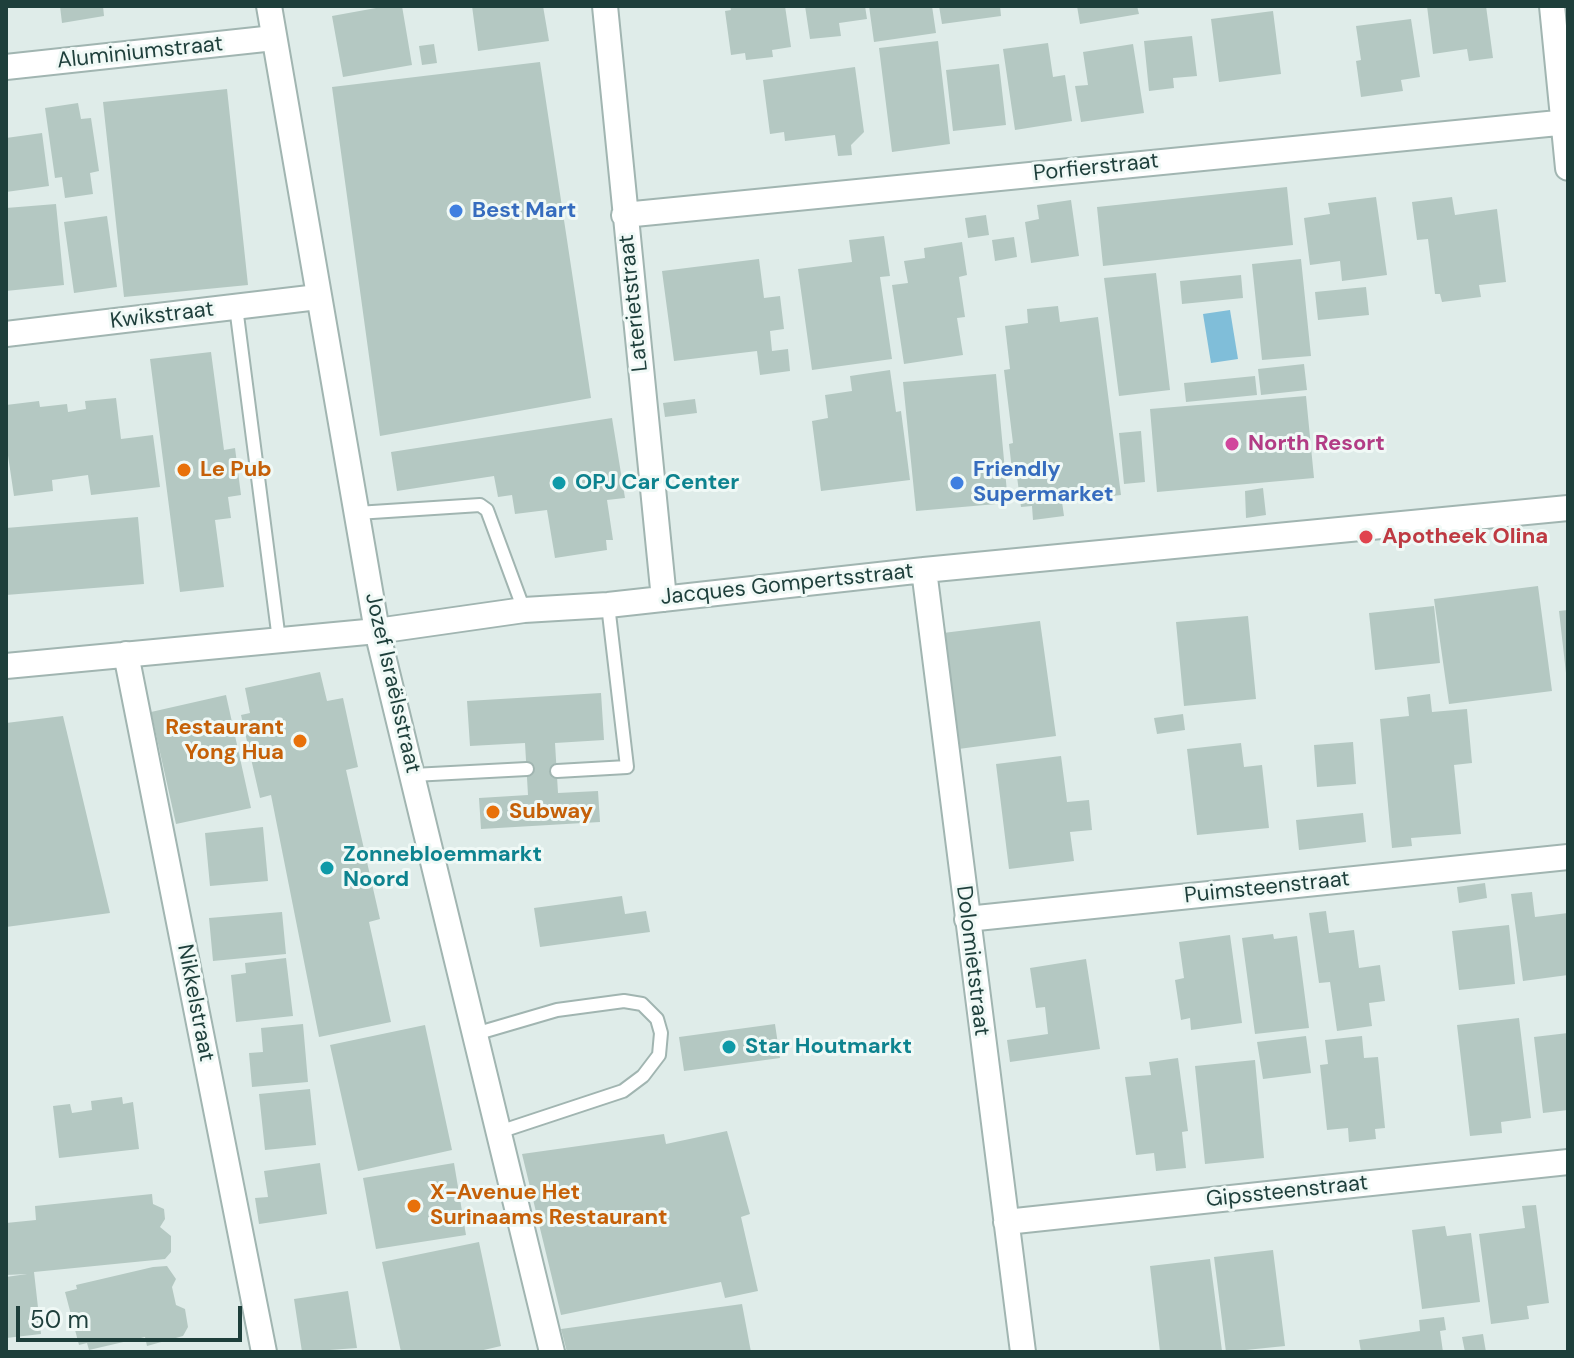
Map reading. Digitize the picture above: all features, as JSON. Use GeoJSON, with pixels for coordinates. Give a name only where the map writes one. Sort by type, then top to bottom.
{"type":"FeatureCollection","features":[{"type":"Feature","properties":{"kind":"street","name":"Jozef Israëlsstraat"},"geometry":{"type":"LineString","coordinates":[[269,6],[377,631],[552,1352]]}},
{"type":"Feature","properties":{"kind":"street","name":"Laterietstraat"},"geometry":{"type":"LineString","coordinates":[[605,6],[664,599]]}},
{"type":"Feature","properties":{"kind":"street"},"geometry":{"type":"LineString","coordinates":[[1552,6],[1568,168]]}},
{"type":"Feature","properties":{"kind":"street","name":"Aluminiumstraat"},"geometry":{"type":"LineString","coordinates":[[6,67],[274,38]]}},
{"type":"Feature","properties":{"kind":"street","name":"Porfierstraat"},"geometry":{"type":"LineString","coordinates":[[624,215],[1565,122]]}},
{"type":"Feature","properties":{"kind":"street","name":"Kwikstraat"},"geometry":{"type":"LineString","coordinates":[[6,334],[318,297]]}},
{"type":"Feature","properties":{"kind":"street","name":"Jacques Gompertsstraat"},"geometry":{"type":"LineString","coordinates":[[6,666],[377,631],[524,610],[608,605],[924,570],[1568,508]]}},
{"type":"Feature","properties":{"kind":"street","name":"Dolomietstraat"},"geometry":{"type":"LineString","coordinates":[[924,570],[1023,1352]]}},
{"type":"Feature","properties":{"kind":"street","name":"Nikkelstraat"},"geometry":{"type":"LineString","coordinates":[[126,654],[264,1352]]}},
{"type":"Feature","properties":{"kind":"street","name":"Puimsteenstraat"},"geometry":{"type":"LineString","coordinates":[[967,919],[1568,857]]}},
{"type":"Feature","properties":{"kind":"street","name":"Gipssteenstraat"},"geometry":{"type":"LineString","coordinates":[[1006,1222],[1568,1162]]}},
{"type":"Feature","properties":{"kind":"lane"},"geometry":{"type":"LineString","coordinates":[[236,307],[279,640]]}},
{"type":"Feature","properties":{"kind":"lane"},"geometry":{"type":"LineString","coordinates":[[357,513],[480,505],[487,510],[524,610]]}},
{"type":"Feature","properties":{"kind":"lane"},"geometry":{"type":"LineString","coordinates":[[557,771],[627,767],[608,605]]}},
{"type":"Feature","properties":{"kind":"lane"},"geometry":{"type":"LineString","coordinates":[[413,775],[527,769]]}},
{"type":"Feature","properties":{"kind":"lane"},"geometry":{"type":"LineString","coordinates":[[475,1034],[557,1010],[624,1001],[642,1004],[657,1019],[661,1033],[659,1055],[643,1076],[623,1091],[499,1132]]}},
{"type":"Feature","properties":{"kind":"water"},"geometry":{"type":"Polygon","coordinates":[[[1230,310],[1238,359],[1211,363],[1203,314],[1230,310]]]}},
{"type":"Feature","properties":{"kind":"building"},"geometry":{"type":"Polygon","coordinates":[[[60,6],[103,6],[104,16],[62,23],[60,6]]]}},
{"type":"Feature","properties":{"kind":"building"},"geometry":{"type":"Polygon","coordinates":[[[402,6],[412,65],[343,77],[332,16],[402,6]]]}},
{"type":"Feature","properties":{"kind":"building"},"geometry":{"type":"Polygon","coordinates":[[[472,6],[543,6],[549,41],[478,51],[472,6]]]}},
{"type":"Feature","properties":{"kind":"building"},"geometry":{"type":"Polygon","coordinates":[[[730,6],[785,6],[791,47],[772,50],[773,57],[746,60],[745,53],[731,55],[725,11],[731,10],[730,6]]]}},
{"type":"Feature","properties":{"kind":"building"},"geometry":{"type":"Polygon","coordinates":[[[805,6],[865,6],[867,19],[839,23],[841,36],[810,39],[805,6]]]}},
{"type":"Feature","properties":{"kind":"building"},"geometry":{"type":"Polygon","coordinates":[[[869,6],[932,6],[936,33],[874,42],[869,6]]]}},
{"type":"Feature","properties":{"kind":"building"},"geometry":{"type":"Polygon","coordinates":[[[939,6],[1000,6],[1001,16],[942,24],[939,6]]]}},
{"type":"Feature","properties":{"kind":"building"},"geometry":{"type":"Polygon","coordinates":[[[1077,6],[1137,6],[1139,14],[1080,24],[1077,6]]]}},
{"type":"Feature","properties":{"kind":"building"},"geometry":{"type":"Polygon","coordinates":[[[1427,6],[1486,6],[1493,58],[1469,61],[1467,49],[1433,54],[1427,6]]]}},
{"type":"Feature","properties":{"kind":"building"},"geometry":{"type":"Polygon","coordinates":[[[1273,11],[1281,74],[1219,82],[1211,19],[1273,11]]]}},
{"type":"Feature","properties":{"kind":"building"},"geometry":{"type":"Polygon","coordinates":[[[1411,19],[1420,77],[1401,80],[1403,91],[1361,97],[1356,61],[1361,60],[1356,26],[1411,19]]]}},
{"type":"Feature","properties":{"kind":"building"},"geometry":{"type":"Polygon","coordinates":[[[1192,36],[1197,76],[1173,78],[1174,88],[1149,91],[1144,41],[1192,36]]]}},
{"type":"Feature","properties":{"kind":"building"},"geometry":{"type":"Polygon","coordinates":[[[938,41],[950,144],[892,152],[879,48],[938,41]]]}},
{"type":"Feature","properties":{"kind":"building"},"geometry":{"type":"Polygon","coordinates":[[[1048,43],[1053,77],[1065,75],[1072,121],[1015,130],[1003,49],[1048,43]]]}},
{"type":"Feature","properties":{"kind":"building"},"geometry":{"type":"Polygon","coordinates":[[[434,44],[437,63],[422,65],[419,46],[434,44]]]}},
{"type":"Feature","properties":{"kind":"building"},"geometry":{"type":"Polygon","coordinates":[[[1133,44],[1144,113],[1081,122],[1075,86],[1088,85],[1083,52],[1133,44]]]}},
{"type":"Feature","properties":{"kind":"building","name":"Best Mart"},"geometry":{"type":"Polygon","coordinates":[[[540,62],[591,398],[380,436],[332,87],[540,62]]]}},
{"type":"Feature","properties":{"kind":"building"},"geometry":{"type":"Polygon","coordinates":[[[999,64],[1006,125],[953,131],[946,70],[999,64]]]}},
{"type":"Feature","properties":{"kind":"building"},"geometry":{"type":"Polygon","coordinates":[[[855,67],[864,132],[851,145],[852,155],[838,156],[835,135],[785,141],[784,132],[770,134],[763,80],[855,67]]]}},
{"type":"Feature","properties":{"kind":"building"},"geometry":{"type":"Polygon","coordinates":[[[227,89],[248,285],[124,297],[103,102],[227,89]]]}},
{"type":"Feature","properties":{"kind":"building"},"geometry":{"type":"Polygon","coordinates":[[[78,103],[81,119],[91,118],[99,171],[90,173],[93,194],[65,198],[62,177],[55,178],[45,108],[78,103]]]}},
{"type":"Feature","properties":{"kind":"building"},"geometry":{"type":"Polygon","coordinates":[[[42,133],[49,186],[6,192],[6,138],[42,133]]]}},
{"type":"Feature","properties":{"kind":"building"},"geometry":{"type":"Polygon","coordinates":[[[1287,187],[1293,245],[1103,266],[1097,207],[1287,187]]]}},
{"type":"Feature","properties":{"kind":"building"},"geometry":{"type":"Polygon","coordinates":[[[1376,197],[1387,275],[1342,281],[1340,261],[1310,265],[1304,218],[1330,214],[1328,203],[1376,197]]]}},
{"type":"Feature","properties":{"kind":"building"},"geometry":{"type":"Polygon","coordinates":[[[1452,197],[1455,215],[1497,209],[1506,282],[1479,285],[1481,297],[1442,302],[1440,294],[1435,294],[1428,239],[1417,240],[1412,202],[1452,197]]]}},
{"type":"Feature","properties":{"kind":"building"},"geometry":{"type":"Polygon","coordinates":[[[1071,200],[1079,256],[1031,263],[1025,222],[1039,219],[1037,205],[1071,200]]]}},
{"type":"Feature","properties":{"kind":"building"},"geometry":{"type":"Polygon","coordinates":[[[56,204],[64,285],[6,291],[6,208],[56,204]]]}},
{"type":"Feature","properties":{"kind":"building"},"geometry":{"type":"Polygon","coordinates":[[[986,215],[989,235],[968,238],[965,218],[986,215]]]}},
{"type":"Feature","properties":{"kind":"building"},"geometry":{"type":"Polygon","coordinates":[[[107,216],[117,287],[74,293],[64,222],[107,216]]]}},
{"type":"Feature","properties":{"kind":"building"},"geometry":{"type":"Polygon","coordinates":[[[884,236],[890,276],[880,277],[892,359],[812,370],[798,269],[852,262],[849,240],[884,236]]]}},
{"type":"Feature","properties":{"kind":"building"},"geometry":{"type":"Polygon","coordinates":[[[1014,237],[1017,257],[995,261],[992,240],[1014,237]]]}},
{"type":"Feature","properties":{"kind":"building"},"geometry":{"type":"Polygon","coordinates":[[[962,242],[967,275],[959,277],[965,317],[957,318],[963,355],[904,364],[892,285],[908,283],[904,261],[925,258],[924,248],[962,242]]]}},
{"type":"Feature","properties":{"kind":"building"},"geometry":{"type":"Polygon","coordinates":[[[759,259],[764,298],[780,296],[784,329],[770,331],[772,351],[788,349],[790,371],[760,375],[757,351],[674,361],[662,271],[759,259]]]}},
{"type":"Feature","properties":{"kind":"building"},"geometry":{"type":"Polygon","coordinates":[[[1301,259],[1311,356],[1262,360],[1252,264],[1301,259]]]}},
{"type":"Feature","properties":{"kind":"building"},"geometry":{"type":"Polygon","coordinates":[[[1156,273],[1170,390],[1119,396],[1104,278],[1156,273]]]}},
{"type":"Feature","properties":{"kind":"building"},"geometry":{"type":"Polygon","coordinates":[[[1241,275],[1243,298],[1182,304],[1180,281],[1241,275]]]}},
{"type":"Feature","properties":{"kind":"building"},"geometry":{"type":"Polygon","coordinates":[[[1366,287],[1369,315],[1318,320],[1315,292],[1366,287]]]}},
{"type":"Feature","properties":{"kind":"building"},"geometry":{"type":"Polygon","coordinates":[[[1058,306],[1060,322],[1098,317],[1121,495],[1062,502],[1064,516],[1033,520],[1032,506],[1021,507],[1016,469],[1012,470],[1009,444],[1013,443],[1004,370],[1010,369],[1005,326],[1028,323],[1027,309],[1058,306]]]}},
{"type":"Feature","properties":{"kind":"building"},"geometry":{"type":"Polygon","coordinates":[[[211,352],[224,450],[235,448],[241,495],[228,497],[231,518],[215,520],[224,587],[180,592],[150,359],[211,352]]]}},
{"type":"Feature","properties":{"kind":"building"},"geometry":{"type":"Polygon","coordinates":[[[1304,364],[1307,390],[1261,395],[1258,369],[1304,364]]]}},
{"type":"Feature","properties":{"kind":"building"},"geometry":{"type":"Polygon","coordinates":[[[890,370],[896,412],[901,411],[910,480],[821,491],[812,421],[828,418],[825,395],[852,391],[850,376],[890,370]]]}},
{"type":"Feature","properties":{"kind":"building"},"geometry":{"type":"Polygon","coordinates":[[[996,374],[1008,503],[916,511],[903,382],[996,374]]]}},
{"type":"Feature","properties":{"kind":"building"},"geometry":{"type":"Polygon","coordinates":[[[1255,376],[1257,395],[1186,402],[1184,383],[1255,376]]]}},
{"type":"Feature","properties":{"kind":"building","name":"North Resort"},"geometry":{"type":"Polygon","coordinates":[[[1306,396],[1314,478],[1157,492],[1150,409],[1306,396]]]}},
{"type":"Feature","properties":{"kind":"building"},"geometry":{"type":"Polygon","coordinates":[[[116,398],[121,439],[153,435],[160,487],[91,495],[88,475],[52,480],[53,491],[14,496],[6,442],[6,405],[39,401],[40,407],[67,404],[68,412],[86,409],[85,401],[116,398]]]}},
{"type":"Feature","properties":{"kind":"building"},"geometry":{"type":"Polygon","coordinates":[[[695,399],[697,413],[665,417],[663,403],[695,399]]]}},
{"type":"Feature","properties":{"kind":"building","name":"OPJ Car Center"},"geometry":{"type":"Polygon","coordinates":[[[612,418],[625,498],[607,500],[613,540],[606,540],[607,550],[555,558],[547,510],[515,514],[512,495],[498,497],[494,476],[397,491],[391,452],[612,418]]]}},
{"type":"Feature","properties":{"kind":"building"},"geometry":{"type":"Polygon","coordinates":[[[1141,431],[1145,482],[1124,484],[1119,433],[1141,431]]]}},
{"type":"Feature","properties":{"kind":"building"},"geometry":{"type":"Polygon","coordinates":[[[1263,488],[1266,515],[1246,518],[1245,491],[1263,488]]]}},
{"type":"Feature","properties":{"kind":"building"},"geometry":{"type":"Polygon","coordinates":[[[138,517],[144,584],[6,595],[6,528],[138,517]]]}},
{"type":"Feature","properties":{"kind":"building"},"geometry":{"type":"Polygon","coordinates":[[[1538,586],[1552,691],[1449,704],[1434,599],[1538,586]]]}},
{"type":"Feature","properties":{"kind":"building"},"geometry":{"type":"Polygon","coordinates":[[[1434,606],[1440,663],[1375,670],[1369,613],[1434,606]]]}},
{"type":"Feature","properties":{"kind":"building"},"geometry":{"type":"Polygon","coordinates":[[[1568,610],[1568,673],[1566,673],[1559,611],[1568,610]]]}},
{"type":"Feature","properties":{"kind":"building"},"geometry":{"type":"Polygon","coordinates":[[[1248,616],[1256,699],[1184,706],[1176,622],[1248,616]]]}},
{"type":"Feature","properties":{"kind":"building"},"geometry":{"type":"Polygon","coordinates":[[[1040,621],[1056,736],[951,750],[935,634],[1040,621]]]}},
{"type":"Feature","properties":{"kind":"building"},"geometry":{"type":"Polygon","coordinates":[[[320,672],[327,701],[343,698],[358,767],[346,770],[380,919],[369,922],[391,1022],[319,1037],[271,795],[260,798],[241,715],[250,713],[245,688],[320,672]]]}},
{"type":"Feature","properties":{"kind":"building"},"geometry":{"type":"Polygon","coordinates":[[[601,693],[604,740],[555,743],[558,793],[598,791],[600,822],[481,829],[479,798],[528,795],[525,743],[470,746],[467,701],[601,693]]]}},
{"type":"Feature","properties":{"kind":"building"},"geometry":{"type":"Polygon","coordinates":[[[1430,694],[1432,712],[1467,709],[1472,763],[1454,765],[1461,834],[1411,838],[1412,846],[1392,848],[1380,719],[1409,716],[1407,697],[1430,694]]]}},
{"type":"Feature","properties":{"kind":"building"},"geometry":{"type":"Polygon","coordinates":[[[226,695],[251,808],[176,824],[151,712],[226,695]]]}},
{"type":"Feature","properties":{"kind":"building"},"geometry":{"type":"Polygon","coordinates":[[[1183,714],[1185,730],[1157,734],[1154,718],[1183,714]]]}},
{"type":"Feature","properties":{"kind":"building"},"geometry":{"type":"Polygon","coordinates":[[[63,716],[110,913],[6,927],[6,723],[63,716]]]}},
{"type":"Feature","properties":{"kind":"building"},"geometry":{"type":"Polygon","coordinates":[[[1353,742],[1356,784],[1317,787],[1314,745],[1353,742]]]}},
{"type":"Feature","properties":{"kind":"building"},"geometry":{"type":"Polygon","coordinates":[[[1241,743],[1244,767],[1262,765],[1269,828],[1197,835],[1187,749],[1241,743]]]}},
{"type":"Feature","properties":{"kind":"building"},"geometry":{"type":"Polygon","coordinates":[[[1061,756],[1067,802],[1089,800],[1092,830],[1070,832],[1074,861],[1009,869],[996,764],[1061,756]]]}},
{"type":"Feature","properties":{"kind":"building"},"geometry":{"type":"Polygon","coordinates":[[[1363,813],[1366,842],[1299,850],[1296,820],[1363,813]]]}},
{"type":"Feature","properties":{"kind":"building"},"geometry":{"type":"Polygon","coordinates":[[[263,827],[268,881],[210,886],[205,833],[263,827]]]}},
{"type":"Feature","properties":{"kind":"building"},"geometry":{"type":"Polygon","coordinates":[[[1485,883],[1487,898],[1459,903],[1457,887],[1485,883]]]}},
{"type":"Feature","properties":{"kind":"building"},"geometry":{"type":"Polygon","coordinates":[[[1532,892],[1535,917],[1568,913],[1568,975],[1523,981],[1511,894],[1532,892]]]}},
{"type":"Feature","properties":{"kind":"building"},"geometry":{"type":"Polygon","coordinates":[[[622,896],[625,914],[646,911],[650,932],[540,947],[534,908],[622,896]]]}},
{"type":"Feature","properties":{"kind":"building"},"geometry":{"type":"Polygon","coordinates":[[[1326,911],[1329,933],[1354,930],[1359,968],[1380,965],[1385,1001],[1369,1003],[1372,1026],[1337,1031],[1330,982],[1319,983],[1309,913],[1326,911]]]}},
{"type":"Feature","properties":{"kind":"building"},"geometry":{"type":"Polygon","coordinates":[[[282,912],[286,954],[213,961],[209,918],[282,912]]]}},
{"type":"Feature","properties":{"kind":"building"},"geometry":{"type":"Polygon","coordinates":[[[1509,925],[1515,984],[1459,990],[1452,931],[1509,925]]]}},
{"type":"Feature","properties":{"kind":"building"},"geometry":{"type":"Polygon","coordinates":[[[1273,934],[1274,939],[1297,936],[1309,1028],[1255,1034],[1242,938],[1273,934]]]}},
{"type":"Feature","properties":{"kind":"building"},"geometry":{"type":"Polygon","coordinates":[[[1230,935],[1242,1023],[1191,1030],[1190,1018],[1181,1020],[1175,980],[1184,978],[1179,942],[1230,935]]]}},
{"type":"Feature","properties":{"kind":"building"},"geometry":{"type":"Polygon","coordinates":[[[286,958],[293,1016],[236,1022],[231,975],[246,973],[245,963],[286,958]]]}},
{"type":"Feature","properties":{"kind":"building"},"geometry":{"type":"Polygon","coordinates":[[[1086,959],[1100,1049],[1010,1062],[1007,1040],[1048,1034],[1045,1007],[1036,1008],[1030,968],[1086,959]]]}},
{"type":"Feature","properties":{"kind":"building"},"geometry":{"type":"Polygon","coordinates":[[[1519,1018],[1531,1118],[1501,1122],[1502,1133],[1470,1136],[1457,1025],[1519,1018]]]}},
{"type":"Feature","properties":{"kind":"building"},"geometry":{"type":"Polygon","coordinates":[[[303,1024],[308,1082],[252,1087],[249,1053],[263,1052],[261,1028],[303,1024]]]}},
{"type":"Feature","properties":{"kind":"building","name":"Star Houtmarkt"},"geometry":{"type":"Polygon","coordinates":[[[775,1024],[780,1058],[684,1071],[679,1037],[775,1024]]]}},
{"type":"Feature","properties":{"kind":"building"},"geometry":{"type":"Polygon","coordinates":[[[425,1025],[452,1150],[358,1171],[330,1045],[425,1025]]]}},
{"type":"Feature","properties":{"kind":"building"},"geometry":{"type":"Polygon","coordinates":[[[1568,1033],[1568,1110],[1543,1113],[1534,1037],[1568,1033]]]}},
{"type":"Feature","properties":{"kind":"building"},"geometry":{"type":"Polygon","coordinates":[[[1306,1036],[1311,1073],[1263,1079],[1257,1042],[1306,1036]]]}},
{"type":"Feature","properties":{"kind":"building"},"geometry":{"type":"Polygon","coordinates":[[[1362,1036],[1364,1058],[1378,1057],[1385,1128],[1375,1129],[1376,1139],[1349,1142],[1348,1128],[1327,1130],[1320,1065],[1328,1064],[1325,1040],[1362,1036]]]}},
{"type":"Feature","properties":{"kind":"building"},"geometry":{"type":"Polygon","coordinates":[[[1178,1058],[1188,1131],[1182,1132],[1186,1168],[1156,1171],[1154,1153],[1136,1155],[1125,1077],[1151,1075],[1149,1062],[1178,1058]]]}},
{"type":"Feature","properties":{"kind":"building"},"geometry":{"type":"Polygon","coordinates":[[[1255,1060],[1264,1158],[1205,1164],[1195,1066],[1255,1060]]]}},
{"type":"Feature","properties":{"kind":"building"},"geometry":{"type":"Polygon","coordinates":[[[310,1089],[316,1145],[265,1150],[259,1094],[310,1089]]]}},
{"type":"Feature","properties":{"kind":"building"},"geometry":{"type":"Polygon","coordinates":[[[122,1097],[123,1104],[133,1102],[139,1149],[59,1158],[53,1106],[70,1104],[72,1113],[92,1110],[91,1101],[122,1097]]]}},
{"type":"Feature","properties":{"kind":"building"},"geometry":{"type":"Polygon","coordinates":[[[727,1131],[750,1214],[741,1217],[758,1291],[725,1298],[721,1282],[561,1315],[522,1154],[664,1134],[666,1144],[727,1131]]]}},
{"type":"Feature","properties":{"kind":"building"},"geometry":{"type":"Polygon","coordinates":[[[320,1163],[327,1214],[259,1224],[255,1198],[268,1197],[264,1171],[320,1163]]]}},
{"type":"Feature","properties":{"kind":"building","name":"X-Avenue Het Surinaams Restaurant"},"geometry":{"type":"Polygon","coordinates":[[[454,1163],[466,1235],[376,1249],[363,1178],[454,1163]]]}},
{"type":"Feature","properties":{"kind":"building"},"geometry":{"type":"Polygon","coordinates":[[[152,1194],[153,1204],[164,1209],[165,1219],[160,1227],[171,1236],[171,1252],[165,1259],[34,1272],[41,1334],[6,1338],[6,1277],[27,1274],[6,1275],[6,1223],[36,1220],[35,1206],[152,1194]]]}},
{"type":"Feature","properties":{"kind":"building"},"geometry":{"type":"Polygon","coordinates":[[[1536,1205],[1549,1303],[1527,1306],[1529,1319],[1491,1324],[1479,1234],[1525,1228],[1522,1206],[1536,1205]]]}},
{"type":"Feature","properties":{"kind":"building"},"geometry":{"type":"Polygon","coordinates":[[[1445,1226],[1447,1236],[1471,1233],[1480,1302],[1422,1309],[1412,1230],[1445,1226]]]}},
{"type":"Feature","properties":{"kind":"building"},"geometry":{"type":"Polygon","coordinates":[[[479,1242],[501,1346],[475,1352],[401,1352],[382,1262],[479,1242]]]}},
{"type":"Feature","properties":{"kind":"building"},"geometry":{"type":"Polygon","coordinates":[[[1273,1250],[1285,1346],[1226,1352],[1214,1257],[1273,1250]]]}},
{"type":"Feature","properties":{"kind":"building"},"geometry":{"type":"Polygon","coordinates":[[[1210,1259],[1222,1351],[1160,1352],[1150,1266],[1210,1259]]]}},
{"type":"Feature","properties":{"kind":"building"},"geometry":{"type":"Polygon","coordinates":[[[167,1266],[176,1279],[172,1287],[176,1305],[185,1309],[188,1327],[183,1336],[147,1346],[145,1337],[89,1350],[87,1343],[79,1345],[65,1292],[77,1289],[76,1285],[167,1266]]]}},
{"type":"Feature","properties":{"kind":"building"},"geometry":{"type":"Polygon","coordinates":[[[348,1291],[357,1348],[302,1352],[294,1299],[348,1291]]]}},
{"type":"Feature","properties":{"kind":"building"},"geometry":{"type":"Polygon","coordinates":[[[742,1304],[751,1352],[567,1352],[561,1329],[742,1304]]]}},
{"type":"Feature","properties":{"kind":"building"},"geometry":{"type":"Polygon","coordinates":[[[1444,1317],[1446,1330],[1440,1331],[1443,1352],[1361,1352],[1359,1340],[1420,1331],[1419,1320],[1444,1317]]]}},
{"type":"Feature","properties":{"kind":"building"},"geometry":{"type":"Polygon","coordinates":[[[1483,1334],[1486,1352],[1465,1352],[1462,1337],[1483,1334]]]}},
{"type":"Feature","properties":{"kind":"place","name":"Best Mart"},"geometry":{"type":"Point","coordinates":[456,211]}},
{"type":"Feature","properties":{"kind":"place","name":"North Resort"},"geometry":{"type":"Point","coordinates":[1232,444]}},
{"type":"Feature","properties":{"kind":"place","name":"Le Pub"},"geometry":{"type":"Point","coordinates":[184,470]}},
{"type":"Feature","properties":{"kind":"place","name":"OPJ Car Center"},"geometry":{"type":"Point","coordinates":[559,483]}},
{"type":"Feature","properties":{"kind":"place","name":"Friendly Supermarket"},"geometry":{"type":"Point","coordinates":[957,483]}},
{"type":"Feature","properties":{"kind":"place","name":"Apotheek Olina"},"geometry":{"type":"Point","coordinates":[1366,537]}},
{"type":"Feature","properties":{"kind":"place","name":"Restaurant Yong Hua"},"geometry":{"type":"Point","coordinates":[300,741]}},
{"type":"Feature","properties":{"kind":"place","name":"Subway"},"geometry":{"type":"Point","coordinates":[493,812]}},
{"type":"Feature","properties":{"kind":"place","name":"Zonnebloemmarkt Noord"},"geometry":{"type":"Point","coordinates":[327,868]}},
{"type":"Feature","properties":{"kind":"place","name":"Star Houtmarkt"},"geometry":{"type":"Point","coordinates":[729,1047]}},
{"type":"Feature","properties":{"kind":"place","name":"X-Avenue Het Surinaams Restaurant"},"geometry":{"type":"Point","coordinates":[414,1206]}}]}
